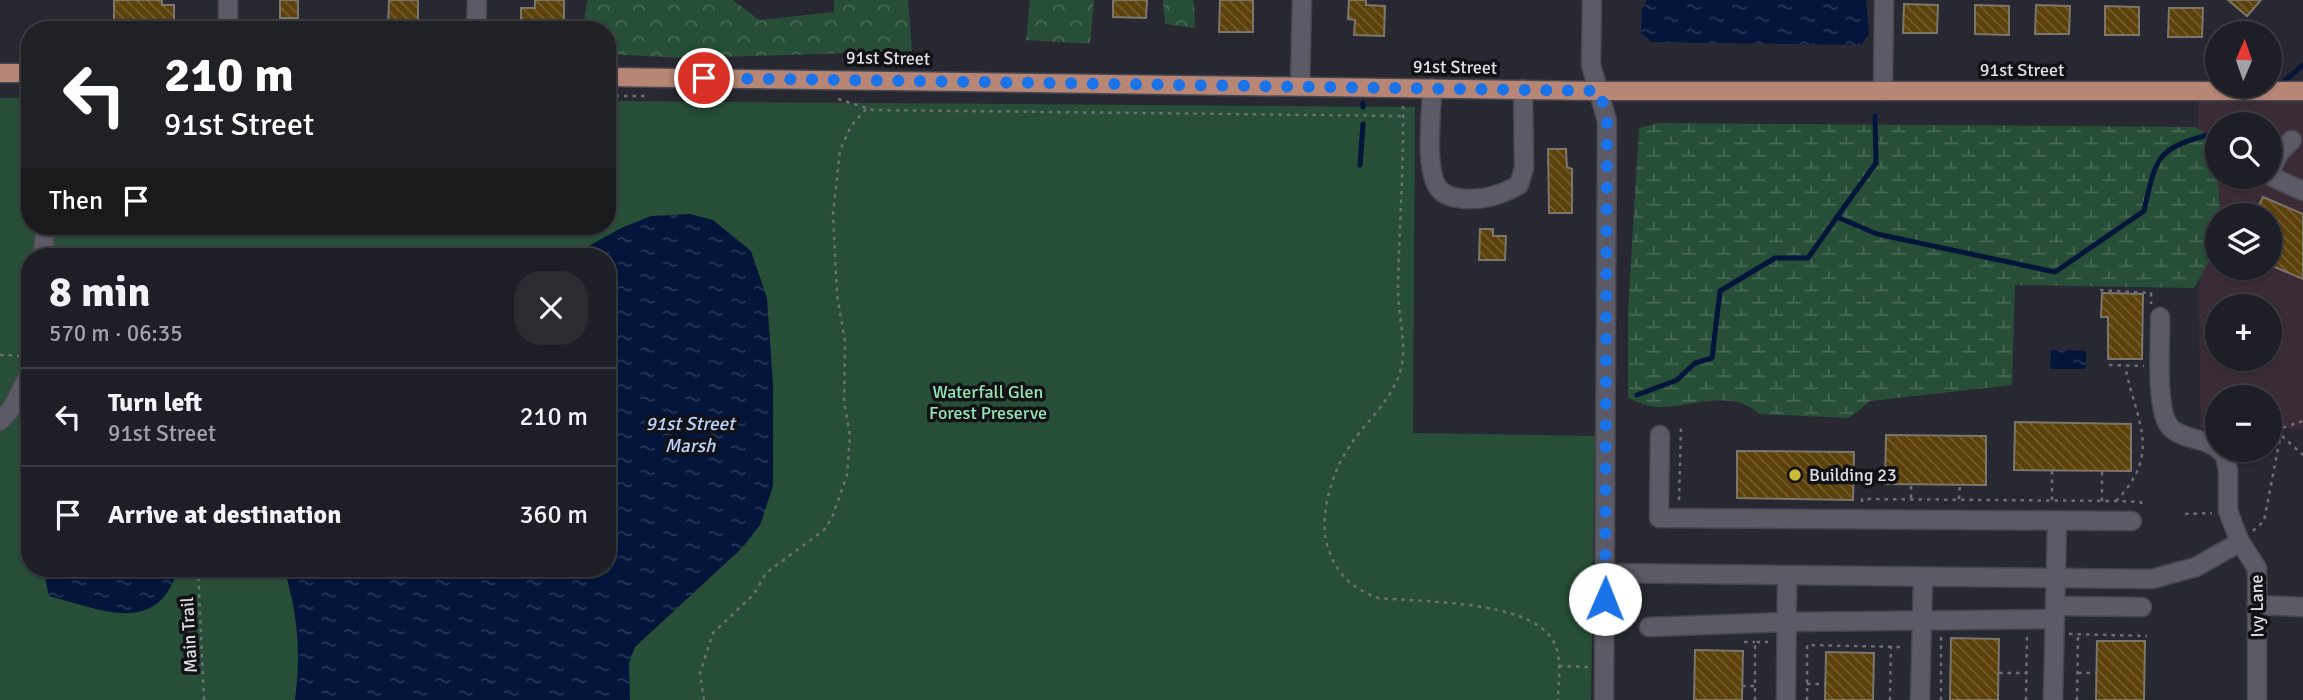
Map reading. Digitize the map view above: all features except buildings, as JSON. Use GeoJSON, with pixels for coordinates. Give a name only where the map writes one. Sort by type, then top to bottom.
{"type":"FeatureCollection","features":[{"type":"Feature","properties":{"kind":"main road"},"geometry":{"type":"LineString","coordinates":[[0,73],[21,73]]}},
{"type":"Feature","properties":{"kind":"main road","name":"91st Street"},"geometry":{"type":"LineString","coordinates":[[616,77],[1600,91],[2303,91]]}},
{"type":"Feature","properties":{"kind":"street"},"geometry":{"type":"LineString","coordinates":[[228,0],[228,21]]}},
{"type":"Feature","properties":{"kind":"street"},"geometry":{"type":"LineString","coordinates":[[476,21],[477,0]]}},
{"type":"Feature","properties":{"kind":"street"},"geometry":{"type":"LineString","coordinates":[[1300,86],[1302,0]]}},
{"type":"Feature","properties":{"kind":"street"},"geometry":{"type":"LineString","coordinates":[[1592,0],[1591,65],[1607,121],[1604,700]]}},
{"type":"Feature","properties":{"kind":"street"},"geometry":{"type":"LineString","coordinates":[[1883,91],[1884,0]]}},
{"type":"Feature","properties":{"kind":"street"},"geometry":{"type":"LineString","coordinates":[[1432,88],[1431,158],[1434,182],[1441,192],[1455,198],[1478,199],[1502,194],[1519,185],[1524,168],[1523,89]]}},
{"type":"Feature","properties":{"kind":"street"},"geometry":{"type":"LineString","coordinates":[[2282,150],[2292,140]]}},
{"type":"Feature","properties":{"kind":"street"},"geometry":{"type":"LineString","coordinates":[[2282,180],[2303,191]]}},
{"type":"Feature","properties":{"kind":"street"},"geometry":{"type":"LineString","coordinates":[[2156,311],[2165,422],[2174,431],[2205,444]]}},
{"type":"Feature","properties":{"kind":"street"},"geometry":{"type":"LineString","coordinates":[[0,421],[12,408],[21,390]]}},
{"type":"Feature","properties":{"kind":"street"},"geometry":{"type":"LineString","coordinates":[[1660,435],[1659,518],[2132,522]]}},
{"type":"Feature","properties":{"kind":"street","name":"Ivy Lane"},"geometry":{"type":"LineString","coordinates":[[2226,462],[2229,513],[2240,542],[2257,568],[2257,700]]}},
{"type":"Feature","properties":{"kind":"street"},"geometry":{"type":"LineString","coordinates":[[2053,700],[2057,521]]}},
{"type":"Feature","properties":{"kind":"street"},"geometry":{"type":"LineString","coordinates":[[1605,573],[2152,579],[2196,567],[2240,542]]}},
{"type":"Feature","properties":{"kind":"street"},"geometry":{"type":"LineString","coordinates":[[1786,700],[1787,575]]}},
{"type":"Feature","properties":{"kind":"street"},"geometry":{"type":"LineString","coordinates":[[1920,700],[1923,577]]}},
{"type":"Feature","properties":{"kind":"street"},"geometry":{"type":"LineString","coordinates":[[2257,605],[2303,607]]}},
{"type":"Feature","properties":{"kind":"street"},"geometry":{"type":"LineString","coordinates":[[1649,627],[1922,620],[2142,607]]}},
{"type":"Feature","properties":{"kind":"path"},"geometry":{"type":"LineString","coordinates":[[616,96],[649,96]]}},
{"type":"Feature","properties":{"kind":"path"},"geometry":{"type":"LineString","coordinates":[[830,96],[867,108],[1403,116]]}},
{"type":"Feature","properties":{"kind":"path"},"geometry":{"type":"LineString","coordinates":[[1402,106],[1404,185],[1398,289],[1403,358],[1397,380],[1384,403],[1348,447],[1331,479],[1324,520],[1325,540],[1341,575],[1364,593],[1378,598],[1517,615],[1546,631],[1554,641],[1559,666],[1558,700]]}},
{"type":"Feature","properties":{"kind":"path"},"geometry":{"type":"LineString","coordinates":[[704,700],[701,673],[713,633],[754,594],[766,573],[824,530],[832,518],[847,475],[850,436],[844,401],[845,341],[837,295],[833,214],[840,150],[851,126],[867,108]]}},
{"type":"Feature","properties":{"kind":"path"},"geometry":{"type":"LineString","coordinates":[[2100,290],[2151,292],[2156,311]]}},
{"type":"Feature","properties":{"kind":"path"},"geometry":{"type":"LineString","coordinates":[[0,355],[21,356]]}},
{"type":"Feature","properties":{"kind":"path"},"geometry":{"type":"LineString","coordinates":[[2109,365],[2151,366]]}},
{"type":"Feature","properties":{"kind":"path"},"geometry":{"type":"LineString","coordinates":[[2116,502],[2132,484],[2141,467],[2141,419],[2125,366]]}},
{"type":"Feature","properties":{"kind":"path"},"geometry":{"type":"LineString","coordinates":[[2282,428],[2303,421]]}},
{"type":"Feature","properties":{"kind":"path"},"geometry":{"type":"LineString","coordinates":[[1679,508],[1681,426]]}},
{"type":"Feature","properties":{"kind":"path"},"geometry":{"type":"LineString","coordinates":[[2282,436],[2303,455]]}},
{"type":"Feature","properties":{"kind":"path"},"geometry":{"type":"LineString","coordinates":[[2263,521],[2275,462]]}},
{"type":"Feature","properties":{"kind":"path"},"geometry":{"type":"LineString","coordinates":[[2052,471],[2052,501]]}},
{"type":"Feature","properties":{"kind":"path"},"geometry":{"type":"LineString","coordinates":[[2102,471],[2102,501]]}},
{"type":"Feature","properties":{"kind":"path"},"geometry":{"type":"LineString","coordinates":[[1911,484],[1911,499]]}},
{"type":"Feature","properties":{"kind":"path"},"geometry":{"type":"LineString","coordinates":[[1959,500],[1960,485]]}},
{"type":"Feature","properties":{"kind":"path"},"geometry":{"type":"LineString","coordinates":[[1861,506],[1862,499],[2141,502]]}},
{"type":"Feature","properties":{"kind":"path"},"geometry":{"type":"LineString","coordinates":[[2185,514],[2229,513]]}},
{"type":"Feature","properties":{"kind":"path","name":"Main Trail"},"geometry":{"type":"LineString","coordinates":[[198,577],[204,700]]}},
{"type":"Feature","properties":{"kind":"path"},"geometry":{"type":"LineString","coordinates":[[1941,631],[1941,700]]}},
{"type":"Feature","properties":{"kind":"path"},"geometry":{"type":"LineString","coordinates":[[2026,700],[2026,633],[2037,633]]}},
{"type":"Feature","properties":{"kind":"path"},"geometry":{"type":"LineString","coordinates":[[2067,634],[2147,636]]}},
{"type":"Feature","properties":{"kind":"path"},"geometry":{"type":"LineString","coordinates":[[2077,700],[2078,634]]}},
{"type":"Feature","properties":{"kind":"path"},"geometry":{"type":"LineString","coordinates":[[1755,700],[1755,642],[1768,642]]}},
{"type":"Feature","properties":{"kind":"path"},"geometry":{"type":"LineString","coordinates":[[1807,700],[1807,645],[1902,647]]}},
{"type":"Feature","properties":{"kind":"path"},"geometry":{"type":"LineString","coordinates":[[1890,700],[1891,646]]}},
{"type":"Feature","properties":{"kind":"path"},"geometry":{"type":"LineString","coordinates":[[1559,666],[1594,668]]}},
{"type":"Feature","properties":{"kind":"path"},"geometry":{"type":"LineString","coordinates":[[1999,673],[2026,673]]}},
{"type":"Feature","properties":{"kind":"path"},"geometry":{"type":"LineString","coordinates":[[2077,673],[2096,673]]}},
{"type":"Feature","properties":{"kind":"path"},"geometry":{"type":"LineString","coordinates":[[1807,684],[1825,684]]}},
{"type":"Feature","properties":{"kind":"path"},"geometry":{"type":"LineString","coordinates":[[1742,686],[1755,686]]}},
{"type":"Feature","properties":{"kind":"shaded area"},"geometry":{"type":"Polygon","coordinates":[[[2198,91],[2205,91],[2205,98],[2282,98],[2282,91],[2303,91],[2303,429],[2282,428],[2282,385],[2205,385],[2205,428],[2200,428],[2198,91]]]}},
{"type":"Feature","properties":{"kind":"green space"},"geometry":{"type":"Polygon","coordinates":[[[587,0],[733,0],[759,20],[834,12],[834,0],[908,0],[912,51],[687,58],[616,54],[616,21],[584,21],[587,0]]]}},
{"type":"Feature","properties":{"kind":"green space"},"geometry":{"type":"Polygon","coordinates":[[[1030,0],[1094,0],[1090,44],[1026,40],[1030,0]]]}},
{"type":"Feature","properties":{"kind":"green space"},"geometry":{"type":"Polygon","coordinates":[[[1163,0],[1194,0],[1195,28],[1165,24],[1163,0]]]}},
{"type":"Feature","properties":{"kind":"green space","name":"Waterfall Glen Forest Preserve"},"geometry":{"type":"Polygon","coordinates":[[[0,98],[21,98],[21,235],[616,235],[616,101],[1415,107],[1413,433],[1595,436],[1591,700],[0,700],[0,98]]]}},
{"type":"Feature","properties":{"kind":"green space"},"geometry":{"type":"Polygon","coordinates":[[[1659,123],[2195,127],[2205,133],[2205,189],[2219,189],[2219,203],[2205,203],[2205,268],[2194,288],[2015,285],[2012,385],[1870,401],[1849,418],[1759,414],[1734,401],[1720,400],[1663,407],[1646,405],[1628,398],[1628,311],[1639,128],[1659,123]]]}},
{"type":"Feature","properties":{"kind":"water"},"geometry":{"type":"Polygon","coordinates":[[[1647,0],[1866,0],[1869,35],[1861,45],[1652,42],[1641,33],[1642,10],[1647,0]]]}},
{"type":"Feature","properties":{"kind":"water","name":"91st Street Marsh"},"geometry":{"type":"Polygon","coordinates":[[[690,214],[713,220],[751,251],[767,298],[773,384],[773,486],[760,525],[742,548],[635,647],[629,663],[630,700],[295,700],[297,634],[286,577],[616,577],[616,248],[585,248],[608,235],[616,235],[616,231],[621,228],[651,216],[690,214]]]}},
{"type":"Feature","properties":{"kind":"water"},"geometry":{"type":"Polygon","coordinates":[[[2051,350],[2086,351],[2086,369],[2050,369],[2051,350]]]}},
{"type":"Feature","properties":{"kind":"water"},"geometry":{"type":"Polygon","coordinates":[[[45,577],[175,577],[169,591],[156,604],[141,611],[107,611],[49,596],[45,577]]]}},
{"type":"Feature","properties":{"kind":"waterway"},"geometry":{"type":"LineString","coordinates":[[2282,83],[2303,65]]}},
{"type":"Feature","properties":{"kind":"waterway"},"geometry":{"type":"LineString","coordinates":[[1837,217],[1876,163],[1875,116]]}},
{"type":"Feature","properties":{"kind":"waterway"},"geometry":{"type":"LineString","coordinates":[[1360,165],[1363,124]]}},
{"type":"Feature","properties":{"kind":"waterway"},"geometry":{"type":"LineString","coordinates":[[1637,395],[1677,380],[1695,363],[1712,358],[1720,291],[1775,258],[1808,258],[1837,217],[1877,234],[2055,272],[2144,211],[2157,164],[2163,155],[2183,143],[2205,136]]}},
{"type":"Feature","properties":{"kind":"place","name":"Building 23"},"geometry":{"type":"Point","coordinates":[1795,475]}},
{"type":"Feature","properties":{"kind":"route"},"geometry":{"type":"LineString","coordinates":[[704,78],[1600,91],[1607,121],[1605,599]]}}]}
